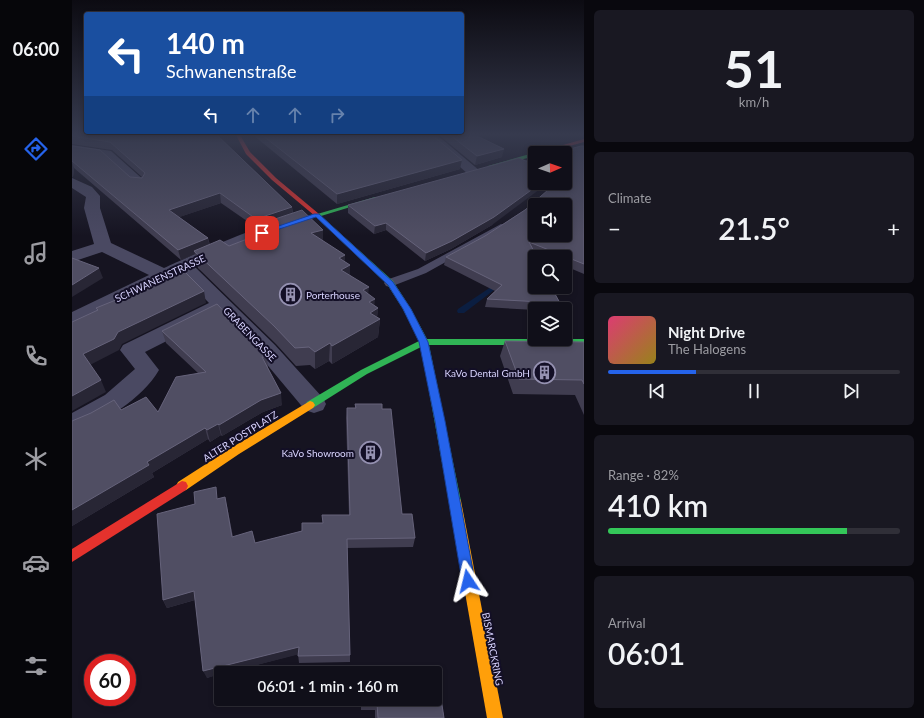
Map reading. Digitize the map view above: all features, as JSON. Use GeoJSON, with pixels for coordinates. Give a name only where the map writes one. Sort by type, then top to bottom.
{"type":"FeatureCollection","features":[{"type":"Feature","properties":{"kind":"main road","name":"BISMARCKRING"},"geometry":{"type":"LineString","coordinates":[[264,169],[317,215],[390,283],[407,309],[424,342],[495,718]]}},
{"type":"Feature","properties":{"kind":"main road"},"geometry":{"type":"LineString","coordinates":[[469,172],[482,169]]}},
{"type":"Feature","properties":{"kind":"main road"},"geometry":{"type":"LineString","coordinates":[[317,215],[383,196]]}},
{"type":"Feature","properties":{"kind":"main road"},"geometry":{"type":"LineString","coordinates":[[424,342],[584,342]]}},
{"type":"Feature","properties":{"kind":"main road","name":"ALTER POSTPLATZ"},"geometry":{"type":"LineString","coordinates":[[72,556],[235,451],[364,372],[424,342]]}},
{"type":"Feature","properties":{"kind":"street"},"geometry":{"type":"LineString","coordinates":[[124,169],[139,182]]}},
{"type":"Feature","properties":{"kind":"street"},"geometry":{"type":"LineString","coordinates":[[465,169],[469,172]]}},
{"type":"Feature","properties":{"kind":"street"},"geometry":{"type":"LineString","coordinates":[[72,182],[87,190],[93,196],[92,208],[103,246]]}},
{"type":"Feature","properties":{"kind":"street","name":"SCHWANENSTRASSE"},"geometry":{"type":"LineString","coordinates":[[72,320],[183,266],[275,227],[317,215]]}},
{"type":"Feature","properties":{"kind":"street"},"geometry":{"type":"LineString","coordinates":[[72,257],[103,246],[163,275]]}},
{"type":"Feature","properties":{"kind":"street","name":"GRABENGASSE"},"geometry":{"type":"LineString","coordinates":[[183,266],[267,350],[314,404]]}},
{"type":"Feature","properties":{"kind":"street"},"geometry":{"type":"LineString","coordinates":[[72,424],[102,410],[130,389],[148,370],[131,350],[222,304]]}},
{"type":"Feature","properties":{"kind":"lane"},"geometry":{"type":"LineString","coordinates":[[390,283],[422,271],[500,228],[511,220]]}},
{"type":"Feature","properties":{"kind":"building"},"geometry":{"type":"Polygon","coordinates":[[[81,169],[121,169],[130,177],[142,178],[145,173],[140,169],[252,169],[292,207],[256,219],[220,193],[169,210],[208,238],[178,250],[81,169]]]}},
{"type":"Feature","properties":{"kind":"building"},"geometry":{"type":"Polygon","coordinates":[[[305,169],[431,169],[337,194],[305,169]]]}},
{"type":"Feature","properties":{"kind":"building"},"geometry":{"type":"Polygon","coordinates":[[[481,169],[528,169],[528,190],[531,190],[494,217],[452,241],[426,253],[386,223],[375,226],[348,205],[481,169]]]}},
{"type":"Feature","properties":{"kind":"building"},"geometry":{"type":"Polygon","coordinates":[[[572,169],[584,169],[584,264],[572,259],[572,250],[549,250],[529,242],[572,242],[572,198],[539,198],[548,190],[572,190],[572,169]]]}},
{"type":"Feature","properties":{"kind":"building"},"geometry":{"type":"Polygon","coordinates":[[[528,207],[528,242],[533,250],[528,250],[528,294],[555,294],[559,302],[487,299],[502,285],[446,257],[485,236],[528,207]]]}},
{"type":"Feature","properties":{"kind":"building"},"geometry":{"type":"Polygon","coordinates":[[[302,210],[323,230],[311,233],[345,255],[339,258],[350,265],[341,270],[369,287],[363,290],[375,299],[369,302],[378,308],[370,313],[380,319],[332,346],[330,343],[315,352],[309,347],[295,348],[274,326],[194,251],[220,240],[229,246],[278,227],[269,221],[302,210]]]}},
{"type":"Feature","properties":{"kind":"building"},"geometry":{"type":"Polygon","coordinates":[[[72,258],[99,268],[72,285],[72,258]]]}},
{"type":"Feature","properties":{"kind":"building"},"geometry":{"type":"Polygon","coordinates":[[[185,272],[204,291],[118,332],[114,339],[83,354],[101,380],[72,396],[72,322],[98,310],[96,308],[185,272]]]}},
{"type":"Feature","properties":{"kind":"building"},"geometry":{"type":"Polygon","coordinates":[[[217,304],[267,357],[262,357],[281,393],[261,400],[219,425],[218,424],[207,430],[205,428],[147,462],[149,465],[72,510],[72,421],[91,413],[114,400],[121,410],[146,397],[158,412],[176,377],[206,372],[162,331],[217,304]]]}},
{"type":"Feature","properties":{"kind":"building"},"geometry":{"type":"Polygon","coordinates":[[[505,341],[528,341],[528,346],[572,346],[572,342],[584,342],[584,384],[582,380],[519,379],[505,341]]]}},
{"type":"Feature","properties":{"kind":"building"},"geometry":{"type":"Polygon","coordinates":[[[355,404],[382,404],[382,409],[391,409],[402,514],[412,514],[415,538],[347,539],[350,655],[298,656],[299,647],[223,666],[214,666],[214,668],[203,671],[194,591],[163,600],[157,514],[195,504],[194,492],[216,487],[217,499],[225,497],[232,537],[252,531],[255,543],[302,531],[302,523],[323,523],[322,515],[350,515],[347,408],[356,408],[355,404]]]}},
{"type":"Feature","properties":{"kind":"building"},"geometry":{"type":"Polygon","coordinates":[[[442,705],[444,718],[378,718],[377,706],[442,705]]]}},
{"type":"Feature","properties":{"kind":"waterway"},"geometry":{"type":"LineString","coordinates":[[461,311],[500,283]]}},
{"type":"Feature","properties":{"kind":"traffic: fast"},"geometry":{"type":"LineString","coordinates":[[317,215],[377,198]]}},
{"type":"Feature","properties":{"kind":"traffic: fast"},"geometry":{"type":"LineString","coordinates":[[317,215],[390,283],[407,309],[424,342],[455,501]]}},
{"type":"Feature","properties":{"kind":"traffic: fast"},"geometry":{"type":"LineString","coordinates":[[310,405],[364,372],[424,342],[584,342]]}},
{"type":"Feature","properties":{"kind":"traffic: slow"},"geometry":{"type":"LineString","coordinates":[[182,486],[235,451],[310,405]]}},
{"type":"Feature","properties":{"kind":"traffic: slow"},"geometry":{"type":"LineString","coordinates":[[455,501],[495,718]]}},
{"type":"Feature","properties":{"kind":"traffic: jam"},"geometry":{"type":"LineString","coordinates":[[264,169],[317,215]]}},
{"type":"Feature","properties":{"kind":"traffic: jam"},"geometry":{"type":"LineString","coordinates":[[72,556],[182,486]]}},
{"type":"Feature","properties":{"kind":"place","name":"Porterhouse"},"geometry":{"type":"Point","coordinates":[291,295]}},
{"type":"Feature","properties":{"kind":"place","name":"KaVo Dental GmbH"},"geometry":{"type":"Point","coordinates":[545,373]}},
{"type":"Feature","properties":{"kind":"place","name":"KaVo Showroom"},"geometry":{"type":"Point","coordinates":[370,453]}},
{"type":"Feature","properties":{"kind":"route"},"geometry":{"type":"LineString","coordinates":[[262,233],[275,227],[317,215],[380,272],[390,283],[407,309],[424,342],[440,421],[468,581]]}}]}
